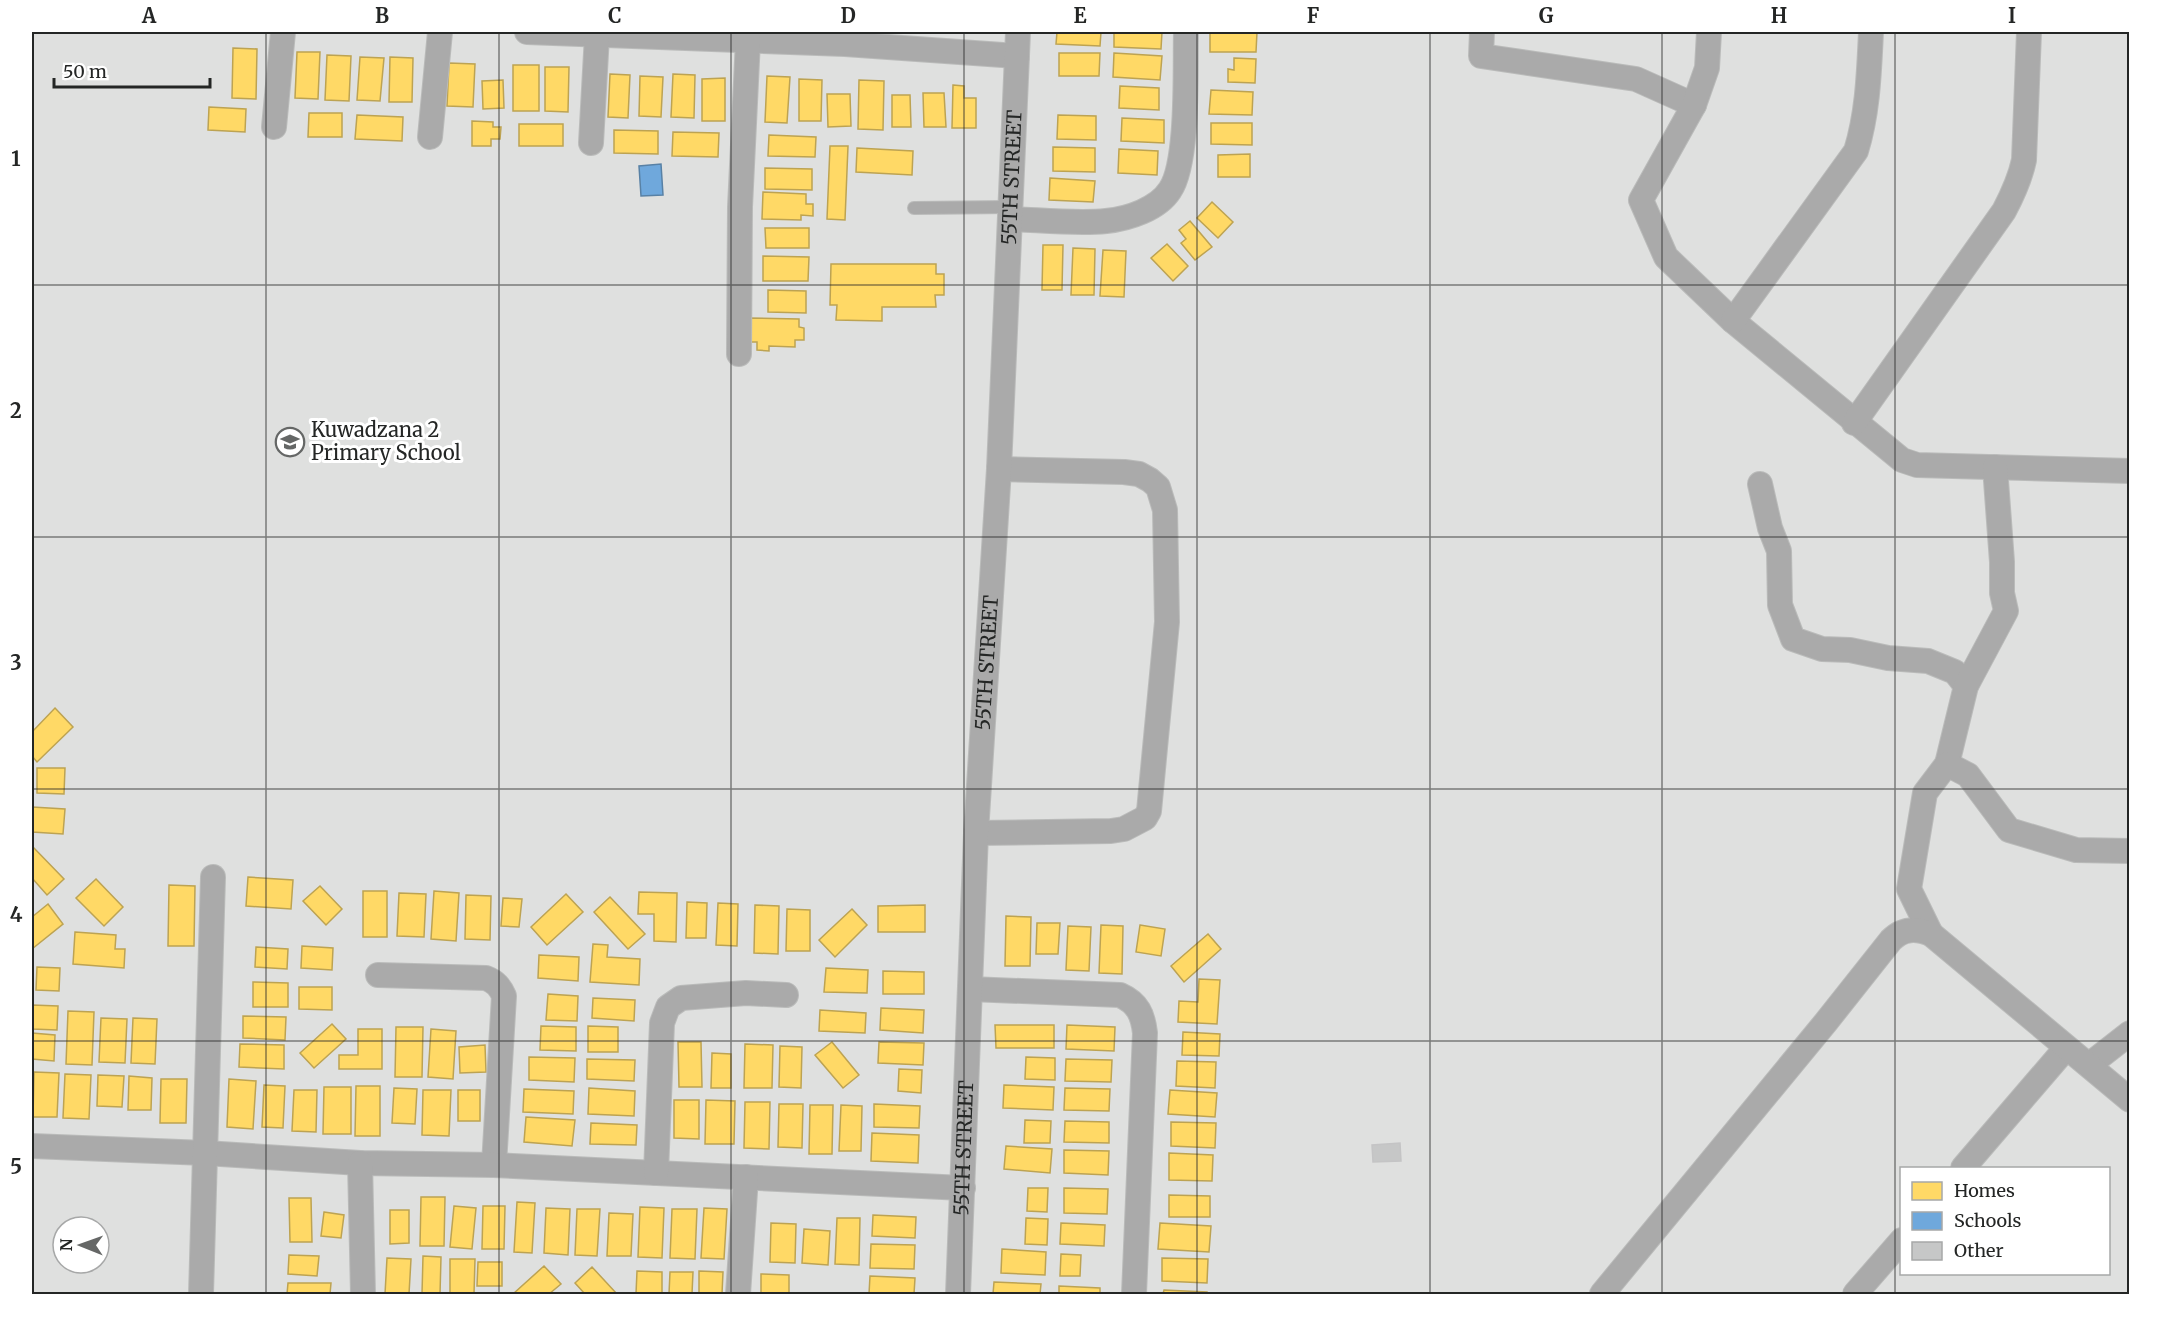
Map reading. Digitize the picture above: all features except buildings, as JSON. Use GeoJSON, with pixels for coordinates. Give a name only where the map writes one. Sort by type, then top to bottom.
{"type":"FeatureCollection","features":[{"type":"Feature","properties":{"kind":"street"},"geometry":{"type":"LineString","coordinates":[[274,127],[283,32]]}},
{"type":"Feature","properties":{"kind":"street"},"geometry":{"type":"LineString","coordinates":[[430,137],[440,32]]}},
{"type":"Feature","properties":{"kind":"street"},"geometry":{"type":"LineString","coordinates":[[527,32],[748,40],[846,38],[1017,56]]}},
{"type":"Feature","properties":{"kind":"street","name":"55TH STREET"},"geometry":{"type":"LineString","coordinates":[[958,1294],[976,833],[999,469],[1018,32]]}},
{"type":"Feature","properties":{"kind":"street"},"geometry":{"type":"LineString","coordinates":[[1010,213],[1105,222],[1142,211],[1161,200],[1170,191],[1182,155],[1186,32]]}},
{"type":"Feature","properties":{"kind":"street"},"geometry":{"type":"LineString","coordinates":[[1482,32],[1481,56],[1636,79],[1694,105]]}},
{"type":"Feature","properties":{"kind":"street"},"geometry":{"type":"LineString","coordinates":[[1708,32],[1707,68],[1694,105],[1641,200],[1666,257],[1733,321],[1854,423],[1902,460],[1917,465],[2130,471]]}},
{"type":"Feature","properties":{"kind":"street"},"geometry":{"type":"LineString","coordinates":[[1733,321],[1856,151],[1863,129],[1866,107],[1871,32]]}},
{"type":"Feature","properties":{"kind":"street"},"geometry":{"type":"LineString","coordinates":[[1854,423],[2014,193],[2024,159],[2029,32]]}},
{"type":"Feature","properties":{"kind":"street"},"geometry":{"type":"LineString","coordinates":[[591,144],[597,35]]}},
{"type":"Feature","properties":{"kind":"street"},"geometry":{"type":"LineString","coordinates":[[740,354],[740,207],[748,40]]}},
{"type":"Feature","properties":{"kind":"street"},"geometry":{"type":"LineString","coordinates":[[1995,467],[2002,593],[2006,611],[1966,686],[1947,764],[1925,793],[1909,889],[1931,934],[2130,1100]]}},
{"type":"Feature","properties":{"kind":"street"},"geometry":{"type":"LineString","coordinates":[[976,833],[1111,831],[1124,829],[1145,819],[1149,811],[1167,622],[1165,510],[1158,487],[1139,474],[1124,472],[999,469]]}},
{"type":"Feature","properties":{"kind":"street"},"geometry":{"type":"LineString","coordinates":[[1760,484],[1770,528],[1779,551],[1780,605],[1793,639],[1822,649],[1850,650],[1888,658],[1928,661],[1955,672],[1966,686]]}},
{"type":"Feature","properties":{"kind":"street"},"geometry":{"type":"LineString","coordinates":[[1947,764],[1968,775],[2009,830],[2076,850],[2130,851]]}},
{"type":"Feature","properties":{"kind":"street"},"geometry":{"type":"LineString","coordinates":[[201,1294],[213,877]]}},
{"type":"Feature","properties":{"kind":"street"},"geometry":{"type":"LineString","coordinates":[[1602,1294],[1891,940],[1896,935],[1909,930],[1931,934]]}},
{"type":"Feature","properties":{"kind":"street"},"geometry":{"type":"LineString","coordinates":[[378,975],[486,978],[495,982],[500,988],[504,996],[494,1165]]}},
{"type":"Feature","properties":{"kind":"street"},"geometry":{"type":"LineString","coordinates":[[970,989],[1120,995],[1131,1000],[1139,1009],[1145,1033],[1134,1294]]}},
{"type":"Feature","properties":{"kind":"street"},"geometry":{"type":"LineString","coordinates":[[656,1173],[662,1023],[668,1007],[681,998],[746,993],[786,995]]}},
{"type":"Feature","properties":{"kind":"street"},"geometry":{"type":"LineString","coordinates":[[2089,1065],[2130,1033]]}},
{"type":"Feature","properties":{"kind":"street"},"geometry":{"type":"LineString","coordinates":[[1964,1167],[2066,1048]]}},
{"type":"Feature","properties":{"kind":"street"},"geometry":{"type":"LineString","coordinates":[[32,1146],[205,1153],[360,1163],[494,1165],[963,1188]]}},
{"type":"Feature","properties":{"kind":"street"},"geometry":{"type":"LineString","coordinates":[[360,1163],[363,1294]]}},
{"type":"Feature","properties":{"kind":"street"},"geometry":{"type":"LineString","coordinates":[[738,1294],[746,1177]]}},
{"type":"Feature","properties":{"kind":"street"},"geometry":{"type":"LineString","coordinates":[[1855,1294],[1900,1242]]}},
{"type":"Feature","properties":{"kind":"lane"},"geometry":{"type":"LineString","coordinates":[[914,208],[1010,213]]}},
{"type":"Feature","properties":{"kind":"place","name":"Kuwadzana 2 Primary School"},"geometry":{"type":"Point","coordinates":[290,442]}}]}
